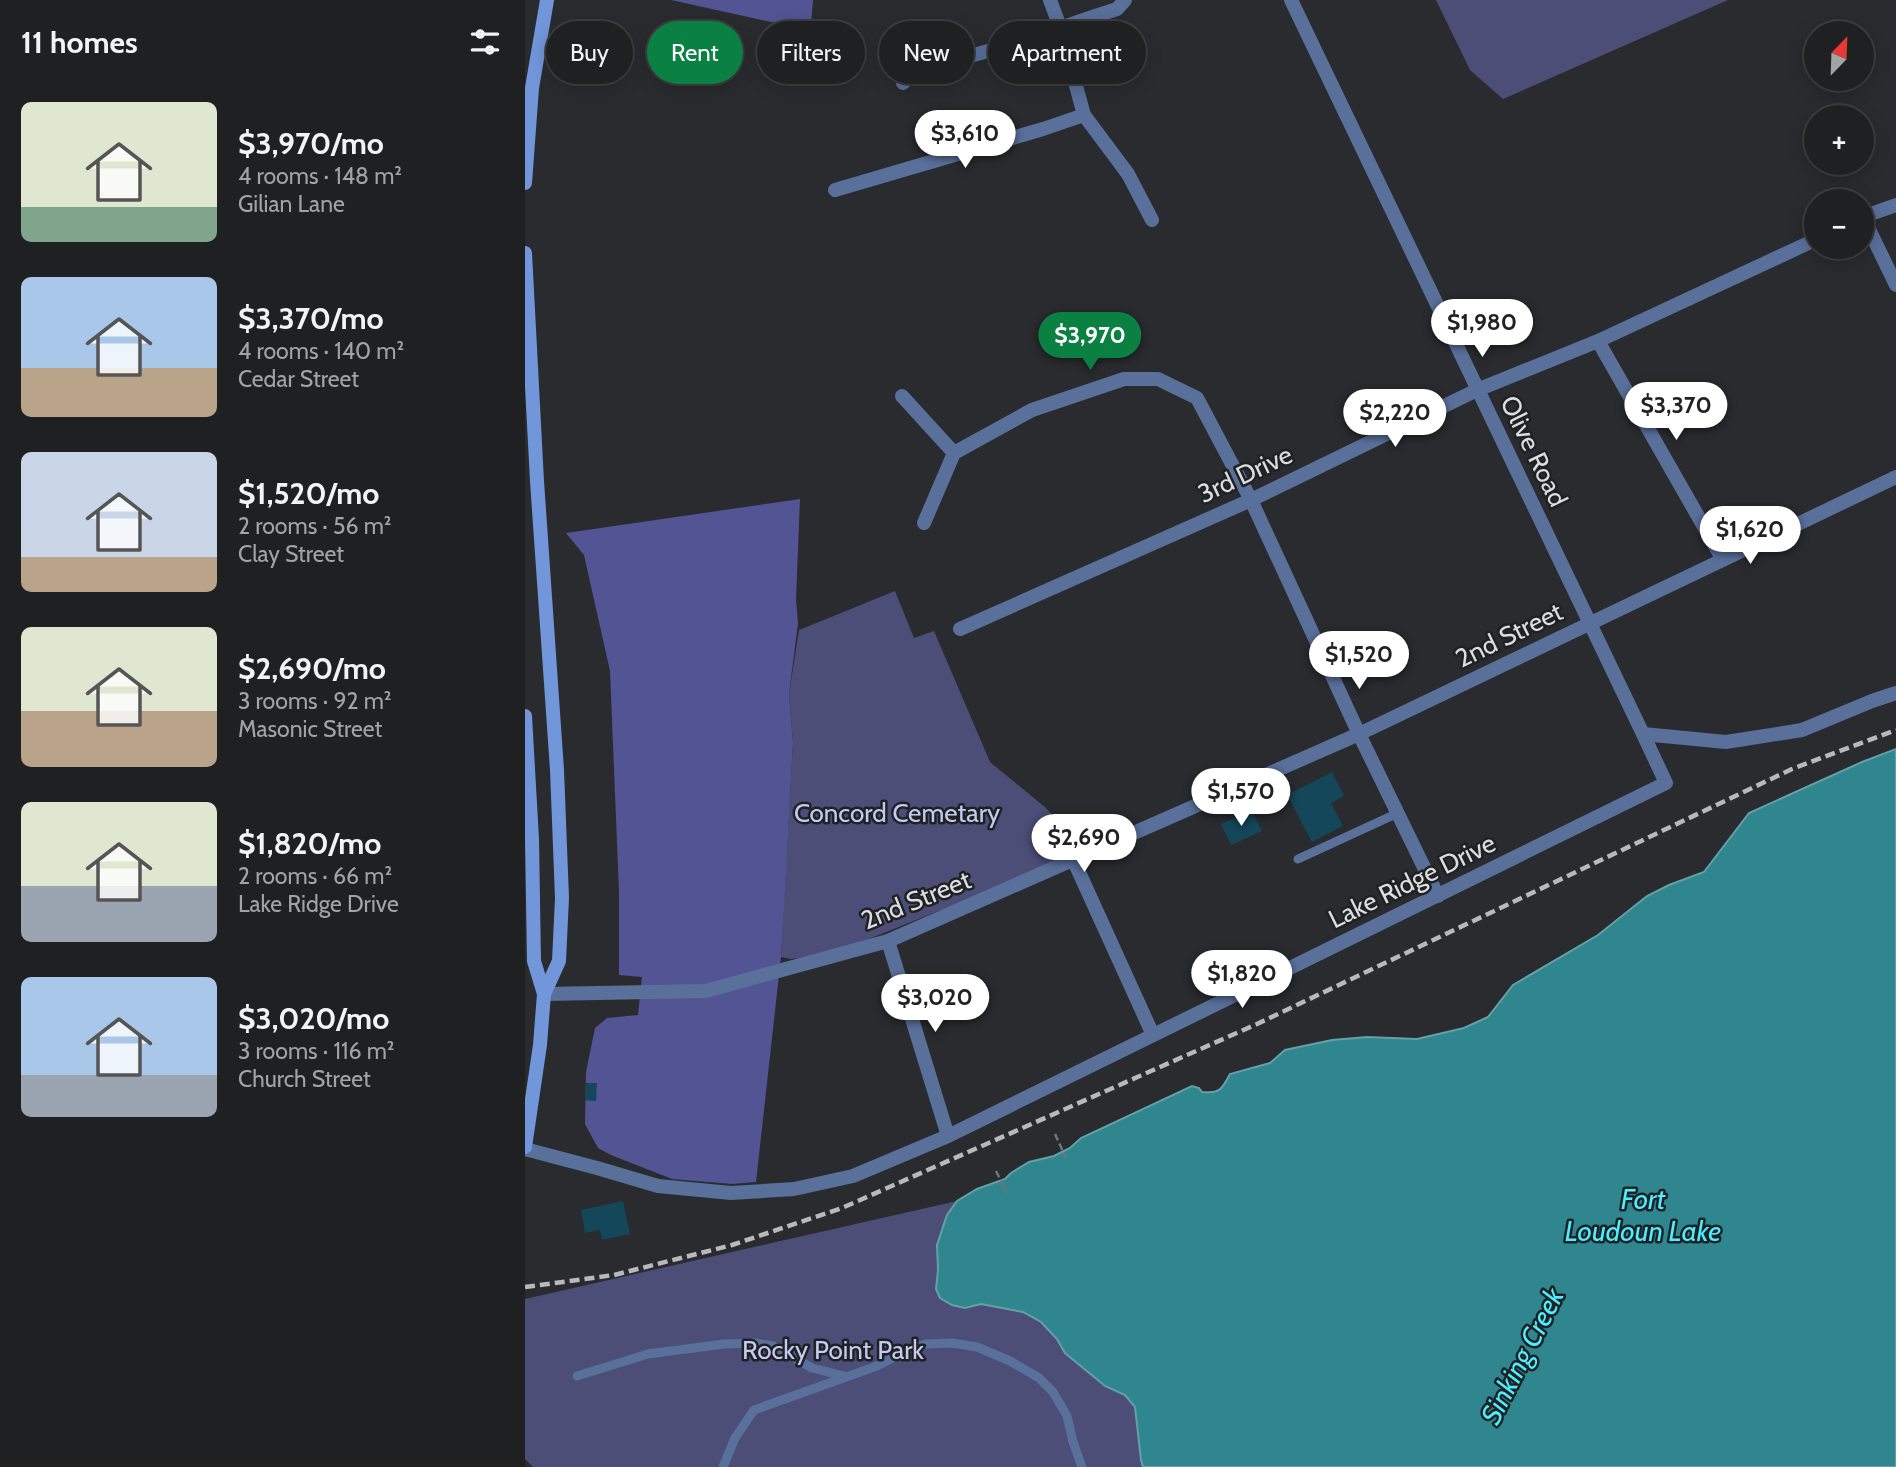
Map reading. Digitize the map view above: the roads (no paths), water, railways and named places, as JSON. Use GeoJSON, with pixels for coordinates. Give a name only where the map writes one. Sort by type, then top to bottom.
{"type":"FeatureCollection","features":[{"type":"Feature","properties":{"kind":"main road"},"geometry":{"type":"LineString","coordinates":[[525,183],[531,88],[547,0]]}},
{"type":"Feature","properties":{"kind":"main road"},"geometry":{"type":"LineString","coordinates":[[525,253],[531,481],[557,771],[562,898],[559,961],[544,994],[539,1055],[525,1148]]}},
{"type":"Feature","properties":{"kind":"main road"},"geometry":{"type":"LineString","coordinates":[[525,716],[532,839],[534,961],[544,994]]}},
{"type":"Feature","properties":{"kind":"street"},"geometry":{"type":"LineString","coordinates":[[1050,0],[1057,21]]}},
{"type":"Feature","properties":{"kind":"street"},"geometry":{"type":"LineString","coordinates":[[1079,21],[1118,9],[1125,0]]}},
{"type":"Feature","properties":{"kind":"street","name":"Olive Road"},"geometry":{"type":"LineString","coordinates":[[1291,0],[1643,734]]}},
{"type":"Feature","properties":{"kind":"street"},"geometry":{"type":"LineString","coordinates":[[1075,84],[1084,115],[1128,174],[1151,220]]}},
{"type":"Feature","properties":{"kind":"street"},"geometry":{"type":"LineString","coordinates":[[835,190],[1084,115]]}},
{"type":"Feature","properties":{"kind":"street"},"geometry":{"type":"LineString","coordinates":[[1874,213],[1896,205]]}},
{"type":"Feature","properties":{"kind":"street"},"geometry":{"type":"LineString","coordinates":[[1874,241],[1896,285]]}},
{"type":"Feature","properties":{"kind":"street","name":"3rd Drive"},"geometry":{"type":"LineString","coordinates":[[960,629],[1251,500],[1477,390],[1598,341],[1804,245]]}},
{"type":"Feature","properties":{"kind":"street"},"geometry":{"type":"LineString","coordinates":[[1598,341],[1723,560]]}},
{"type":"Feature","properties":{"kind":"street"},"geometry":{"type":"LineString","coordinates":[[924,523],[954,453],[1032,410],[1124,379],[1158,379],[1197,398],[1251,500],[1437,896]]}},
{"type":"Feature","properties":{"kind":"street"},"geometry":{"type":"LineString","coordinates":[[902,396],[954,453]]}},
{"type":"Feature","properties":{"kind":"street","name":"2nd Street"},"geometry":{"type":"LineString","coordinates":[[544,994],[706,991],[888,941],[1359,734],[1896,477]]}},
{"type":"Feature","properties":{"kind":"street"},"geometry":{"type":"LineString","coordinates":[[1643,734],[1726,742],[1802,730],[1896,693]]}},
{"type":"Feature","properties":{"kind":"street","name":"Lake Ridge Drive"},"geometry":{"type":"LineString","coordinates":[[525,1148],[658,1186],[731,1193],[794,1189],[853,1176],[948,1136],[1666,783],[1643,734]]}},
{"type":"Feature","properties":{"kind":"street"},"geometry":{"type":"LineString","coordinates":[[1073,859],[1153,1035]]}},
{"type":"Feature","properties":{"kind":"street"},"geometry":{"type":"LineString","coordinates":[[888,941],[948,1136]]}},
{"type":"Feature","properties":{"kind":"lane"},"geometry":{"type":"LineString","coordinates":[[1298,859],[1398,813]]}},
{"type":"Feature","properties":{"kind":"lane"},"geometry":{"type":"LineString","coordinates":[[577,1376],[647,1354],[724,1343],[755,1343],[773,1346],[812,1368],[846,1377]]}},
{"type":"Feature","properties":{"kind":"lane"},"geometry":{"type":"LineString","coordinates":[[723,1467],[736,1438],[754,1410],[877,1366],[910,1349],[926,1344],[952,1343],[977,1347],[1010,1361],[1039,1378],[1053,1392],[1067,1416],[1082,1467]]}},
{"type":"Feature","properties":{"kind":"water","name":"Fort Loudoun Lake"},"geometry":{"type":"Polygon","coordinates":[[[1896,749],[1896,1467],[1143,1467],[1135,1407],[1125,1395],[1105,1386],[1065,1353],[1057,1339],[1041,1322],[1023,1312],[981,1304],[965,1308],[940,1298],[936,1289],[937,1245],[947,1215],[957,1201],[977,1189],[1005,1179],[1029,1162],[1054,1156],[1070,1148],[1081,1138],[1192,1086],[1202,1092],[1217,1091],[1230,1074],[1270,1063],[1285,1050],[1332,1040],[1367,1037],[1417,1039],[1464,1028],[1488,1017],[1513,985],[1598,935],[1647,896],[1704,872],[1749,813],[1896,749]]]}},
{"type":"Feature","properties":{"kind":"railway"},"geometry":{"type":"LineString","coordinates":[[525,1287],[614,1275],[732,1245],[842,1208],[1257,1024],[1792,769],[1896,730]]}},
{"type":"Feature","properties":{"kind":"park label","name":"Concord Cemetary"},"geometry":{"type":"Point","coordinates":[897,813]}},
{"type":"Feature","properties":{"kind":"park label","name":"Rocky Point Park"},"geometry":{"type":"Point","coordinates":[833,1350]}},
{"type":"Feature","properties":{"kind":"water label","name":"Sinking Creek"},"geometry":{"type":"Point","coordinates":[1522,1356]}}]}
